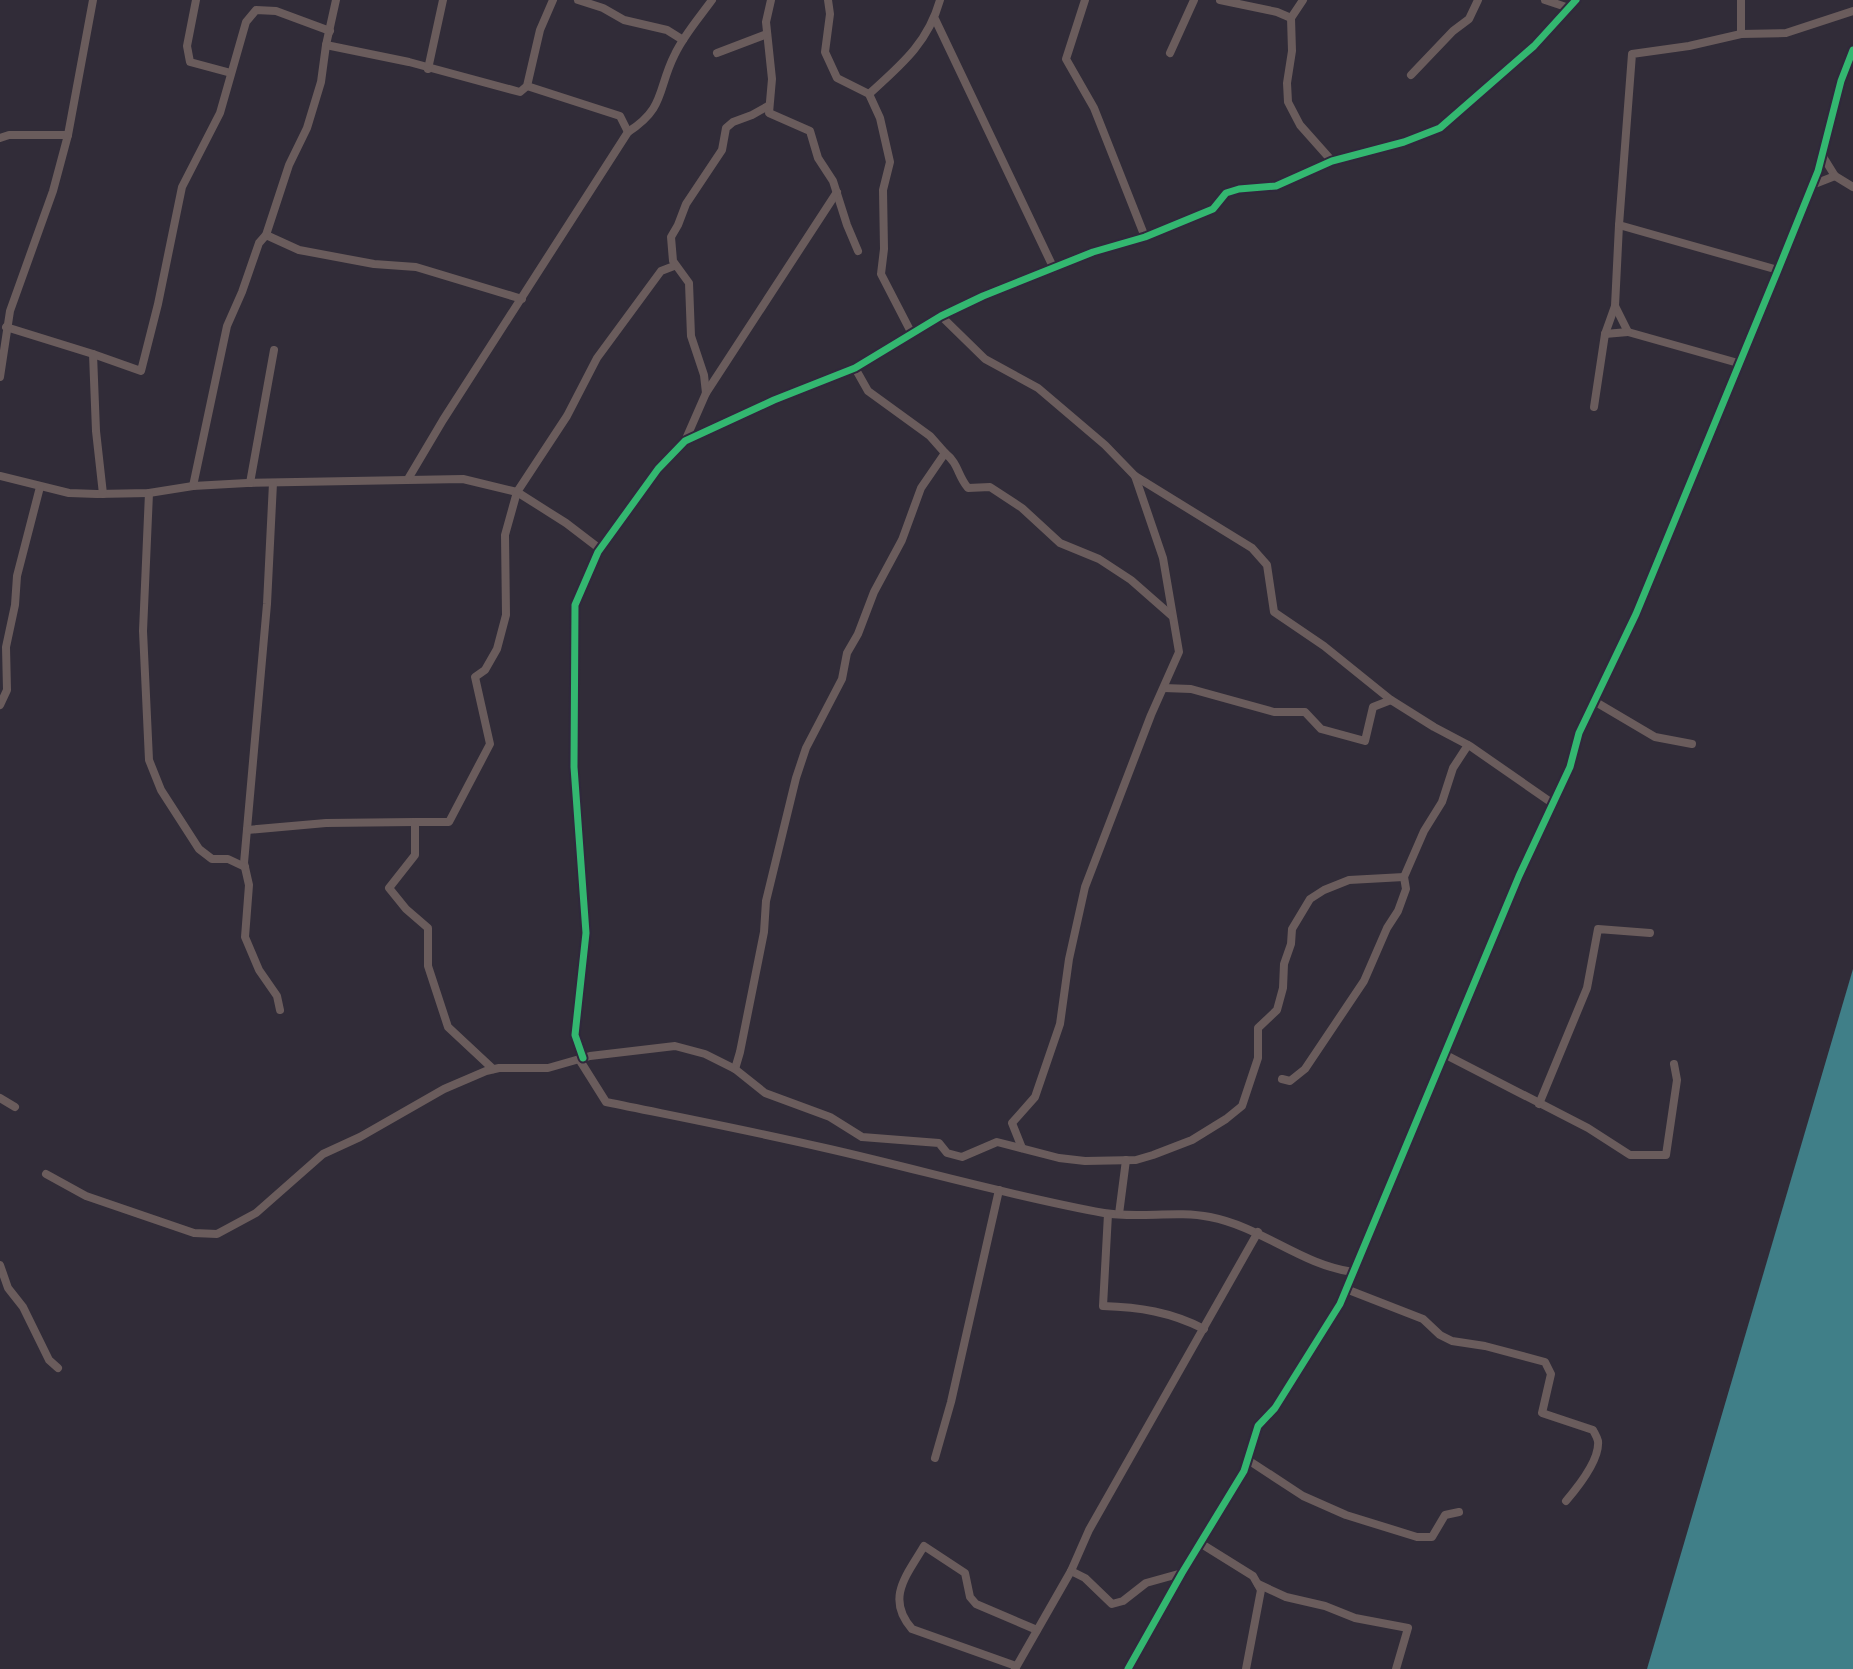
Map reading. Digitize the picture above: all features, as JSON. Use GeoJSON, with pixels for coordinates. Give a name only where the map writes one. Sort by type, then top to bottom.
{"type":"FeatureCollection","features":[{"type":"Feature","properties":{"kind":"street"},"geometry":{"type":"LineString","coordinates":[[0,377],[6,327],[53,191],[68,135],[93,0]]}},
{"type":"Feature","properties":{"kind":"street"},"geometry":{"type":"LineString","coordinates":[[196,0],[187,46],[190,62],[231,73]]}},
{"type":"Feature","properties":{"kind":"street"},"geometry":{"type":"LineString","coordinates":[[193,486],[227,326],[259,243],[266,235],[289,165],[307,128],[321,82],[336,0]]}},
{"type":"Feature","properties":{"kind":"street"},"geometry":{"type":"LineString","coordinates":[[428,69],[443,0]]}},
{"type":"Feature","properties":{"kind":"street"},"geometry":{"type":"LineString","coordinates":[[326,45],[409,62],[520,92],[527,86],[540,30],[553,0]]}},
{"type":"Feature","properties":{"kind":"street"},"geometry":{"type":"LineString","coordinates":[[578,0],[603,8],[624,20],[667,30],[683,40]]}},
{"type":"Feature","properties":{"kind":"street"},"geometry":{"type":"LineString","coordinates":[[408,479],[628,132],[655,108],[674,54],[712,0]]}},
{"type":"Feature","properties":{"kind":"street"},"geometry":{"type":"LineString","coordinates":[[771,0],[766,22],[772,79],[769,113],[810,131],[818,158],[833,181],[858,251]]}},
{"type":"Feature","properties":{"kind":"street"},"geometry":{"type":"LineString","coordinates":[[828,0],[830,14],[825,52],[837,78],[869,94],[880,118],[890,162],[883,190],[884,249],[881,274],[912,334]]}},
{"type":"Feature","properties":{"kind":"street"},"geometry":{"type":"LineString","coordinates":[[869,94],[910,57],[935,19],[940,0]]}},
{"type":"Feature","properties":{"kind":"street"},"geometry":{"type":"LineString","coordinates":[[1085,0],[1066,58],[1094,108],[1145,237]]}},
{"type":"Feature","properties":{"kind":"street"},"geometry":{"type":"LineString","coordinates":[[1170,53],[1194,0]]}},
{"type":"Feature","properties":{"kind":"street"},"geometry":{"type":"LineString","coordinates":[[1220,0],[1277,12],[1291,18]]}},
{"type":"Feature","properties":{"kind":"street"},"geometry":{"type":"LineString","coordinates":[[1303,0],[1291,18],[1292,51],[1287,83],[1288,102],[1300,125],[1332,161]]}},
{"type":"Feature","properties":{"kind":"street"},"geometry":{"type":"LineString","coordinates":[[1411,75],[1453,31],[1469,19],[1478,0]]}},
{"type":"Feature","properties":{"kind":"street"},"geometry":{"type":"LineString","coordinates":[[1545,0],[1569,8]]}},
{"type":"Feature","properties":{"kind":"street"},"geometry":{"type":"LineString","coordinates":[[1353,1272],[1332,1269],[1284,1248],[1258,1232],[1209,1217],[1108,1214],[822,1147],[606,1102],[581,1058],[575,1035],[586,933],[574,767],[575,605],[600,549],[658,468],[685,441],[774,400],[855,368],[941,316],[983,296],[1094,252],[1145,237],[1213,209],[1226,193],[1239,189],[1276,186],[1332,161],[1404,142],[1440,128],[1534,46],[1576,0]]}},
{"type":"Feature","properties":{"kind":"street"},"geometry":{"type":"LineString","coordinates":[[1741,0],[1741,34]]}},
{"type":"Feature","properties":{"kind":"street"},"geometry":{"type":"LineString","coordinates":[[6,327],[141,371],[182,187],[220,114],[246,22],[256,10],[276,11],[330,31]]}},
{"type":"Feature","properties":{"kind":"street"},"geometry":{"type":"LineString","coordinates":[[1594,407],[1605,334],[1615,306],[1632,54],[1689,47],[1741,34],[1786,33],[1853,11]]}},
{"type":"Feature","properties":{"kind":"street"},"geometry":{"type":"LineString","coordinates":[[935,19],[1054,269]]}},
{"type":"Feature","properties":{"kind":"street"},"geometry":{"type":"LineString","coordinates":[[718,53],[767,34]]}},
{"type":"Feature","properties":{"kind":"street"},"geometry":{"type":"LineString","coordinates":[[1128,1669],[1244,1471],[1258,1426],[1275,1408],[1340,1304],[1444,1054],[1570,767],[1579,733],[1636,614],[1778,270],[1812,185],[1841,81],[1853,51]]}},
{"type":"Feature","properties":{"kind":"street"},"geometry":{"type":"LineString","coordinates":[[527,86],[620,116],[628,132]]}},
{"type":"Feature","properties":{"kind":"street"},"geometry":{"type":"LineString","coordinates":[[706,393],[704,375],[691,336],[689,283],[674,266],[671,237],[686,204],[722,150],[726,128],[768,106]]}},
{"type":"Feature","properties":{"kind":"street"},"geometry":{"type":"LineString","coordinates":[[0,138],[9,135],[68,135]]}},
{"type":"Feature","properties":{"kind":"street"},"geometry":{"type":"LineString","coordinates":[[1822,155],[1835,176],[1853,187]]}},
{"type":"Feature","properties":{"kind":"street"},"geometry":{"type":"LineString","coordinates":[[1812,185],[1835,176]]}},
{"type":"Feature","properties":{"kind":"street"},"geometry":{"type":"LineString","coordinates":[[685,441],[706,393],[837,192]]}},
{"type":"Feature","properties":{"kind":"street"},"geometry":{"type":"LineString","coordinates":[[1619,225],[1778,270]]}},
{"type":"Feature","properties":{"kind":"street"},"geometry":{"type":"LineString","coordinates":[[266,235],[299,250],[374,264],[416,267],[522,299]]}},
{"type":"Feature","properties":{"kind":"street"},"geometry":{"type":"LineString","coordinates":[[247,830],[326,822],[449,822],[490,744],[475,677],[485,670],[498,649],[506,615],[505,535],[517,492],[567,416],[597,358],[661,271],[674,266]]}},
{"type":"Feature","properties":{"kind":"street"},"geometry":{"type":"LineString","coordinates":[[1615,306],[1628,332]]}},
{"type":"Feature","properties":{"kind":"street"},"geometry":{"type":"LineString","coordinates":[[941,316],[985,359],[1038,387],[1105,445],[1135,476],[1252,548],[1267,565],[1274,612],[1324,646],[1391,700],[1468,745],[1552,803]]}},
{"type":"Feature","properties":{"kind":"street"},"geometry":{"type":"LineString","coordinates":[[1605,334],[1628,332],[1738,363]]}},
{"type":"Feature","properties":{"kind":"street"},"geometry":{"type":"LineString","coordinates":[[250,483],[274,350]]}},
{"type":"Feature","properties":{"kind":"street"},"geometry":{"type":"LineString","coordinates":[[93,354],[96,430],[103,494]]}},
{"type":"Feature","properties":{"kind":"street"},"geometry":{"type":"LineString","coordinates":[[855,368],[868,391],[930,436],[954,461],[961,480],[968,488],[989,486],[1022,508],[1060,543],[1099,559],[1131,580],[1172,616]]}},
{"type":"Feature","properties":{"kind":"street"},"geometry":{"type":"LineString","coordinates":[[735,1069],[764,932],[766,901],[806,748],[842,679],[847,653],[858,634],[874,592],[902,540],[921,488],[945,453]]}},
{"type":"Feature","properties":{"kind":"street"},"geometry":{"type":"LineString","coordinates":[[0,476],[69,493],[103,494],[149,493],[193,486],[250,483],[463,479],[517,492],[566,523],[600,549]]}},
{"type":"Feature","properties":{"kind":"street"},"geometry":{"type":"LineString","coordinates":[[1021,1148],[1012,1123],[1035,1097],[1060,1024],[1069,959],[1085,887],[1150,715],[1179,652],[1163,558],[1135,476]]}},
{"type":"Feature","properties":{"kind":"street"},"geometry":{"type":"LineString","coordinates":[[273,484],[267,604],[247,830],[245,937],[259,970],[277,996],[280,1010]]}},
{"type":"Feature","properties":{"kind":"street"},"geometry":{"type":"LineString","coordinates":[[0,705],[6,690],[6,647],[15,605],[17,576],[40,487]]}},
{"type":"Feature","properties":{"kind":"street"},"geometry":{"type":"LineString","coordinates":[[149,493],[144,631],[149,760],[161,790],[198,849],[212,859],[228,859],[245,867]]}},
{"type":"Feature","properties":{"kind":"street"},"geometry":{"type":"LineString","coordinates":[[1164,688],[1191,689],[1274,712],[1305,712],[1321,729],[1365,741],[1373,707],[1391,700]]}},
{"type":"Feature","properties":{"kind":"street"},"geometry":{"type":"LineString","coordinates":[[1594,701],[1655,737],[1692,744]]}},
{"type":"Feature","properties":{"kind":"street"},"geometry":{"type":"LineString","coordinates":[[1282,1079],[1290,1081],[1305,1069],[1364,981],[1387,928],[1398,911],[1406,889],[1404,877],[1424,831],[1442,802],[1453,768],[1468,745]]}},
{"type":"Feature","properties":{"kind":"street"},"geometry":{"type":"LineString","coordinates":[[415,822],[415,855],[388,888],[406,909],[428,928],[428,966],[448,1027],[493,1069]]}},
{"type":"Feature","properties":{"kind":"street"},"geometry":{"type":"LineString","coordinates":[[46,1174],[97,1200],[194,1233],[217,1234],[256,1213],[323,1154],[360,1137],[444,1089],[493,1069],[548,1068],[581,1058],[675,1046],[705,1054],[735,1069],[765,1093],[830,1117],[862,1137],[939,1143],[947,1153],[962,1157],[997,1142],[1059,1158],[1085,1161],[1126,1160],[1153,1155],[1192,1140],[1242,1106],[1258,1058],[1258,1028],[1277,1010],[1292,929],[1310,899],[1349,880],[1404,877]]}},
{"type":"Feature","properties":{"kind":"street"},"geometry":{"type":"LineString","coordinates":[[1539,1104],[1587,988],[1598,929],[1650,933]]}},
{"type":"Feature","properties":{"kind":"street"},"geometry":{"type":"LineString","coordinates":[[1444,1054],[1588,1128],[1630,1155],[1666,1155],[1677,1080],[1674,1064]]}},
{"type":"Feature","properties":{"kind":"street"},"geometry":{"type":"LineString","coordinates":[[0,1098],[15,1107]]}},
{"type":"Feature","properties":{"kind":"street"},"geometry":{"type":"LineString","coordinates":[[1119,1214],[1126,1160]]}},
{"type":"Feature","properties":{"kind":"street"},"geometry":{"type":"LineString","coordinates":[[935,1458],[951,1402],[999,1190]]}},
{"type":"Feature","properties":{"kind":"street"},"geometry":{"type":"LineString","coordinates":[[1108,1214],[1103,1307],[1149,1309],[1189,1321],[1204,1329]]}},
{"type":"Feature","properties":{"kind":"street"},"geometry":{"type":"LineString","coordinates":[[1037,1630],[976,1604],[970,1597],[965,1573],[924,1546],[904,1580],[898,1599],[902,1617],[912,1629],[1016,1667],[1071,1571],[1089,1530],[1258,1232]]}},
{"type":"Feature","properties":{"kind":"street"},"geometry":{"type":"LineString","coordinates":[[0,1265],[8,1288],[23,1307],[49,1360],[58,1368]]}},
{"type":"Feature","properties":{"kind":"street"},"geometry":{"type":"LineString","coordinates":[[1346,1289],[1423,1319],[1440,1335],[1452,1341],[1485,1346],[1545,1362],[1551,1374],[1542,1413],[1593,1430],[1598,1441],[1593,1461],[1566,1501]]}},
{"type":"Feature","properties":{"kind":"street"},"geometry":{"type":"LineString","coordinates":[[1248,1460],[1303,1496],[1346,1516],[1417,1537],[1432,1537],[1445,1515],[1458,1512]]}},
{"type":"Feature","properties":{"kind":"street"},"geometry":{"type":"LineString","coordinates":[[1200,1543],[1253,1576],[1261,1590],[1246,1669]]}},
{"type":"Feature","properties":{"kind":"street"},"geometry":{"type":"LineString","coordinates":[[1071,1571],[1085,1578],[1112,1604],[1123,1601],[1146,1583],[1182,1573]]}},
{"type":"Feature","properties":{"kind":"street"},"geometry":{"type":"LineString","coordinates":[[1258,1584],[1286,1597],[1325,1606],[1355,1618],[1408,1628],[1396,1669]]}},
{"type":"Feature","properties":{"kind":"water"},"geometry":{"type":"Polygon","coordinates":[[[1853,969],[1853,1669],[1647,1669],[1853,969]]]}},
{"type":"Feature","properties":{"kind":"cycle path"},"geometry":{"type":"LineString","coordinates":[[583,1058],[575,1035],[586,933],[574,767],[575,605],[598,552],[658,469],[685,441],[774,400],[855,368],[941,316],[983,296],[1093,252],[1145,237],[1213,209],[1226,193],[1239,189],[1276,186],[1332,161],[1404,142],[1440,128],[1534,46],[1576,0]]}},
{"type":"Feature","properties":{"kind":"cycle path"},"geometry":{"type":"LineString","coordinates":[[1128,1669],[1244,1471],[1258,1426],[1275,1408],[1340,1304],[1519,876],[1570,767],[1579,733],[1636,614],[1778,270],[1818,171],[1841,81],[1853,50]]}}]}
